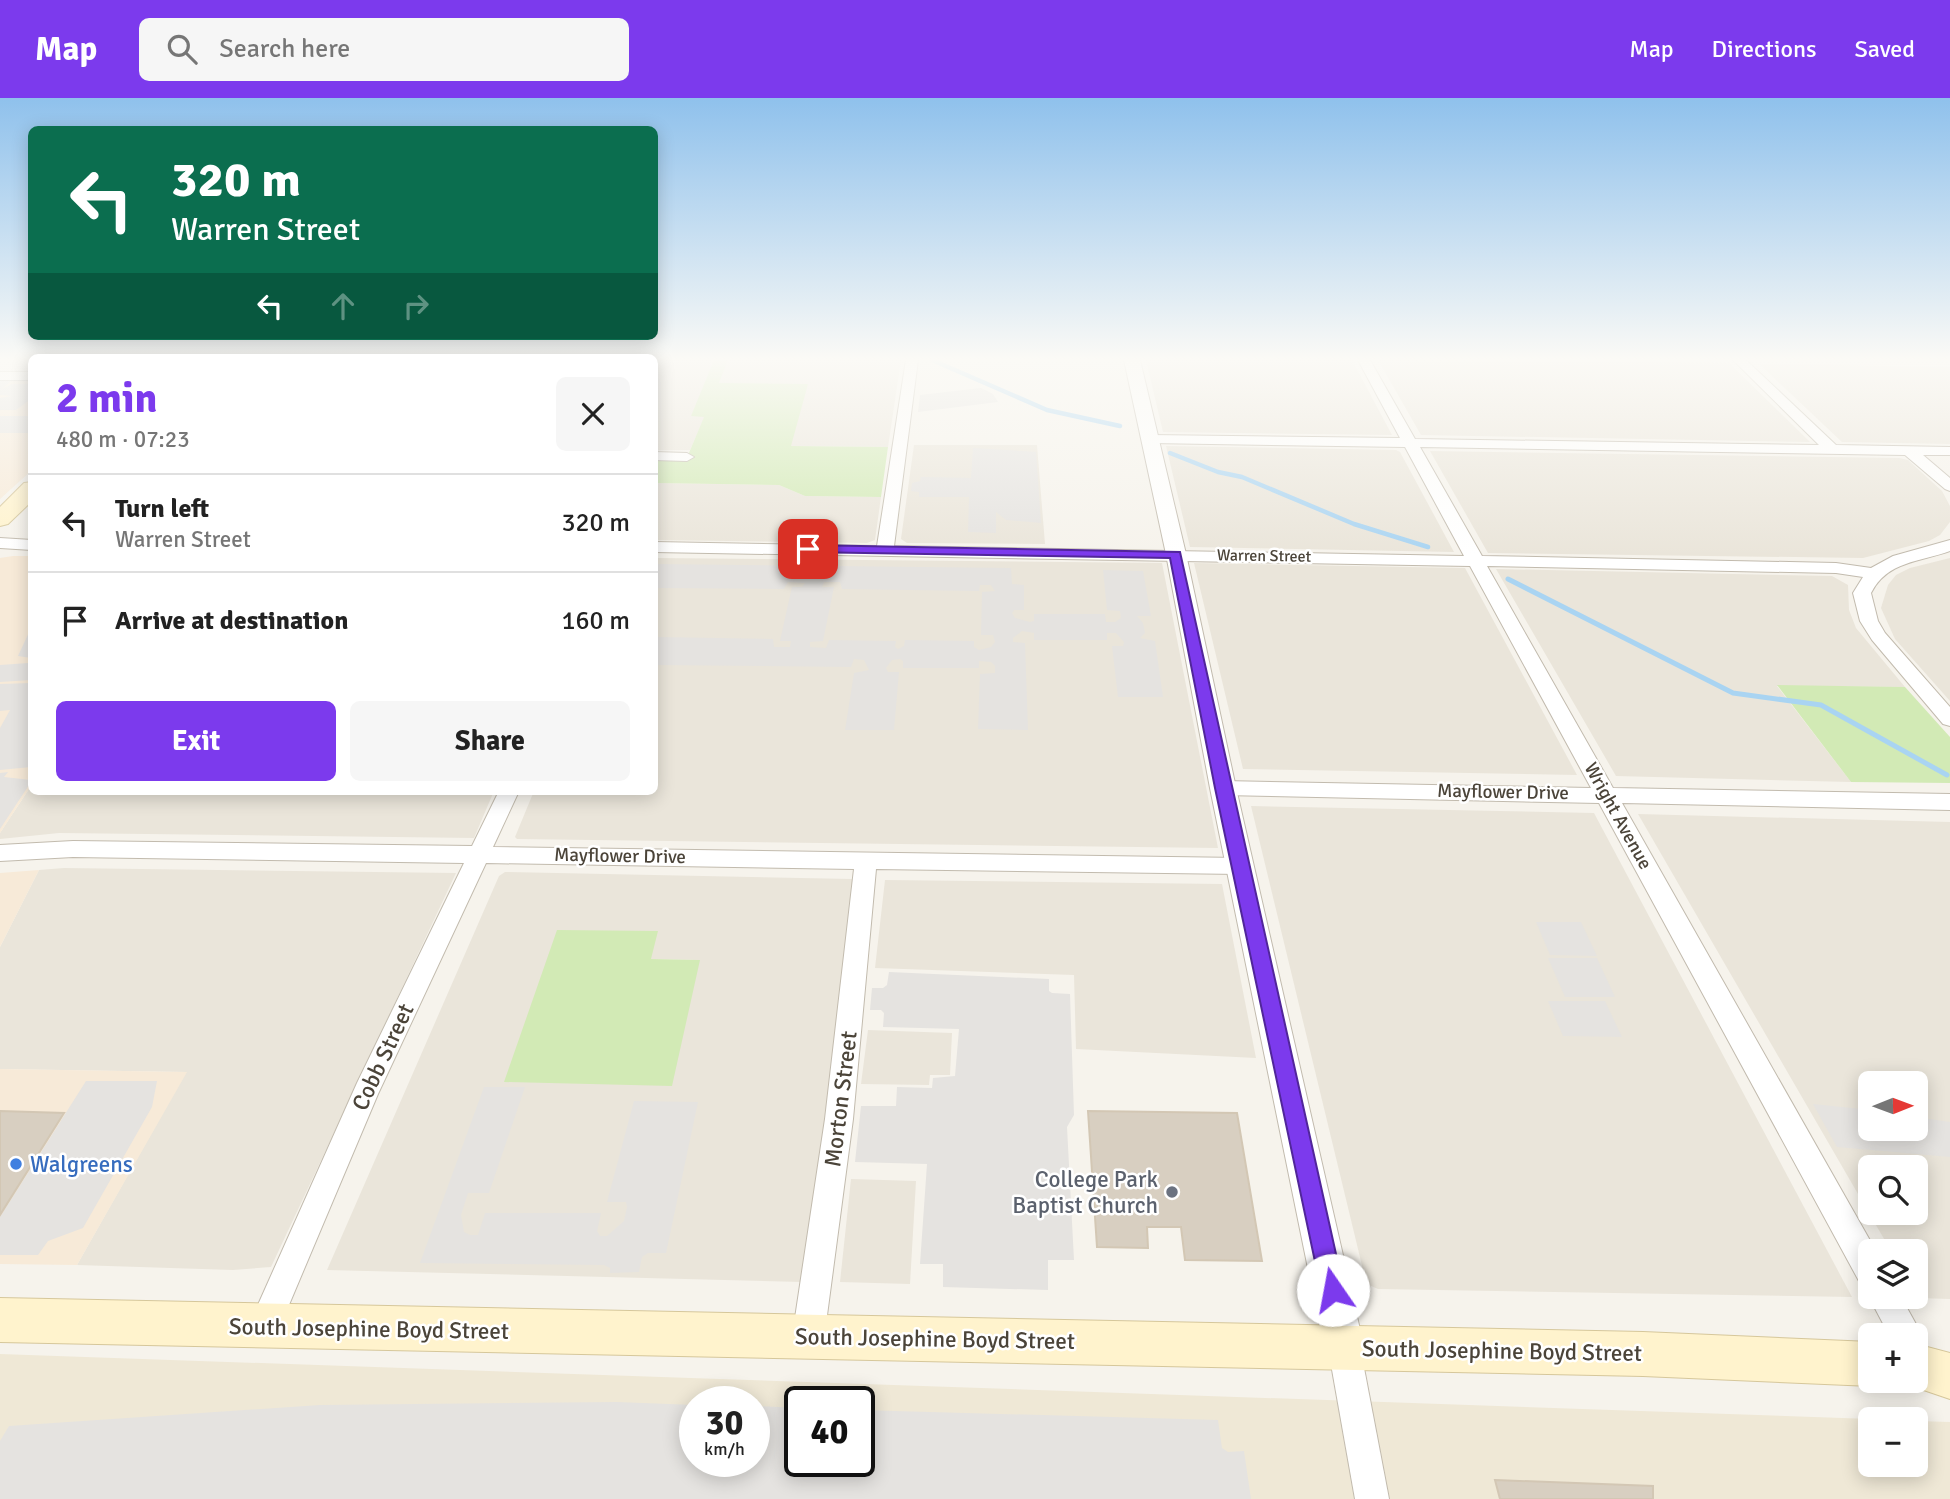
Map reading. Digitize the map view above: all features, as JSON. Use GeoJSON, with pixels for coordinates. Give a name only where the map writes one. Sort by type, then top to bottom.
{"type":"FeatureCollection","features":[{"type":"Feature","properties":{"kind":"main road"},"geometry":{"type":"LineString","coordinates":[[0,519],[28,492]]}},
{"type":"Feature","properties":{"kind":"main road","name":"South Josephine Boyd Street"},"geometry":{"type":"LineString","coordinates":[[0,1320],[1344,1347],[1643,1354],[1858,1363]]}},
{"type":"Feature","properties":{"kind":"street"},"geometry":{"type":"LineString","coordinates":[[885,550],[903,425]]}},
{"type":"Feature","properties":{"kind":"street"},"geometry":{"type":"LineString","coordinates":[[1147,425],[1344,1347],[1372,1499]]}},
{"type":"Feature","properties":{"kind":"street","name":"Wright Avenue"},"geometry":{"type":"LineString","coordinates":[[1400,425],[1858,1249]]}},
{"type":"Feature","properties":{"kind":"street"},"geometry":{"type":"LineString","coordinates":[[1807,425],[1832,449]]}},
{"type":"Feature","properties":{"kind":"street"},"geometry":{"type":"LineString","coordinates":[[1150,439],[1950,451]]}},
{"type":"Feature","properties":{"kind":"street"},"geometry":{"type":"LineString","coordinates":[[1908,450],[1950,486]]}},
{"type":"Feature","properties":{"kind":"street"},"geometry":{"type":"LineString","coordinates":[[658,456],[687,457]]}},
{"type":"Feature","properties":{"kind":"street"},"geometry":{"type":"LineString","coordinates":[[0,544],[28,545]]}},
{"type":"Feature","properties":{"kind":"street"},"geometry":{"type":"LineString","coordinates":[[1950,545],[1896,560],[1872,573],[1862,593],[1869,621],[1890,651],[1950,719]]}},
{"type":"Feature","properties":{"kind":"street","name":"Warren Street"},"geometry":{"type":"LineString","coordinates":[[658,547],[1176,554],[1836,568],[1872,573]]}},
{"type":"Feature","properties":{"kind":"street","name":"Mayflower Drive"},"geometry":{"type":"LineString","coordinates":[[1223,788],[1950,802]]}},
{"type":"Feature","properties":{"kind":"street","name":"Cobb Street"},"geometry":{"type":"LineString","coordinates":[[264,1327],[366,1092],[507,795]]}},
{"type":"Feature","properties":{"kind":"street","name":"Mayflower Drive"},"geometry":{"type":"LineString","coordinates":[[0,853],[74,849],[1240,866]]}},
{"type":"Feature","properties":{"kind":"street","name":"Morton Street"},"geometry":{"type":"LineString","coordinates":[[808,1338],[839,1119],[866,859]]}},
{"type":"Feature","properties":{"kind":"shaded area"},"geometry":{"type":"Polygon","coordinates":[[[0,425],[28,425],[28,474],[0,499],[0,425]]]}},
{"type":"Feature","properties":{"kind":"shaded area"},"geometry":{"type":"Polygon","coordinates":[[[0,425],[28,425],[28,433],[0,433],[0,425]]]}},
{"type":"Feature","properties":{"kind":"shaded area"},"geometry":{"type":"Polygon","coordinates":[[[658,425],[701,425],[690,450],[658,450],[658,425]]]}},
{"type":"Feature","properties":{"kind":"shaded area"},"geometry":{"type":"Polygon","coordinates":[[[767,425],[891,425],[888,447],[790,446],[767,425]]]}},
{"type":"Feature","properties":{"kind":"shaded area"},"geometry":{"type":"Polygon","coordinates":[[[1161,425],[1387,425],[1392,435],[1163,432],[1161,425]]]}},
{"type":"Feature","properties":{"kind":"shaded area"},"geometry":{"type":"Polygon","coordinates":[[[1415,425],[1793,425],[1810,442],[1421,435],[1415,425]]]}},
{"type":"Feature","properties":{"kind":"shaded area"},"geometry":{"type":"Polygon","coordinates":[[[1824,425],[1950,425],[1950,444],[1842,442],[1824,425]]]}},
{"type":"Feature","properties":{"kind":"shaded area"},"geometry":{"type":"Polygon","coordinates":[[[914,445],[1037,445],[1045,544],[907,543],[901,539],[914,445]]]}},
{"type":"Feature","properties":{"kind":"shaded area"},"geometry":{"type":"Polygon","coordinates":[[[1166,446],[1396,450],[1400,452],[1454,552],[1190,547],[1166,446]]]}},
{"type":"Feature","properties":{"kind":"shaded area"},"geometry":{"type":"Polygon","coordinates":[[[973,448],[1036,452],[1041,523],[1006,520],[996,512],[996,533],[968,532],[969,497],[919,497],[919,492],[911,491],[912,483],[920,481],[921,477],[971,478],[973,448]]]}},
{"type":"Feature","properties":{"kind":"shaded area"},"geometry":{"type":"Polygon","coordinates":[[[1430,451],[1899,458],[1908,460],[1942,491],[1950,506],[1950,522],[1940,535],[1929,541],[1863,558],[1488,553],[1430,451]]]}},
{"type":"Feature","properties":{"kind":"shaded area"},"geometry":{"type":"Polygon","coordinates":[[[658,483],[779,485],[805,496],[881,497],[875,540],[867,543],[658,540],[658,483]]]}},
{"type":"Feature","properties":{"kind":"shaded area"},"geometry":{"type":"Polygon","coordinates":[[[28,556],[28,791],[0,833],[0,558],[28,556]]]}},
{"type":"Feature","properties":{"kind":"shaded area"},"geometry":{"type":"Polygon","coordinates":[[[658,558],[1162,563],[1218,848],[517,839],[515,837],[532,795],[658,795],[658,558]]]}},
{"type":"Feature","properties":{"kind":"shaded area"},"geometry":{"type":"Polygon","coordinates":[[[1950,558],[1950,701],[1895,639],[1881,608],[1888,585],[1896,575],[1910,568],[1950,558]]]}},
{"type":"Feature","properties":{"kind":"shaded area"},"geometry":{"type":"Polygon","coordinates":[[[1194,563],[1465,568],[1577,775],[1243,769],[1194,563]]]}},
{"type":"Feature","properties":{"kind":"shaded area"},"geometry":{"type":"Polygon","coordinates":[[[658,564],[1011,568],[1012,584],[1024,585],[1024,610],[1014,610],[1012,613],[1015,618],[1030,622],[1034,621],[1034,614],[1105,614],[1106,622],[1115,622],[1121,618],[1120,611],[1107,610],[1103,570],[1143,571],[1151,616],[1137,616],[1143,623],[1145,633],[1140,638],[1155,641],[1163,697],[1118,697],[1112,646],[1123,646],[1124,642],[1116,633],[1107,633],[1107,640],[1034,640],[1034,633],[1022,631],[1013,638],[1013,642],[1025,643],[1028,730],[978,729],[980,674],[995,673],[995,666],[991,662],[979,661],[979,668],[903,668],[903,661],[892,660],[886,668],[888,672],[899,672],[894,730],[845,730],[854,673],[869,670],[864,660],[854,659],[851,667],[658,665],[658,637],[773,639],[774,647],[790,647],[791,641],[780,641],[792,587],[802,587],[805,583],[788,582],[784,589],[658,588],[658,564]],[[824,582],[822,587],[834,587],[823,641],[810,642],[810,647],[826,648],[829,640],[896,641],[895,647],[898,649],[904,646],[905,640],[974,641],[974,647],[979,650],[991,647],[995,642],[993,635],[981,635],[982,592],[995,591],[991,585],[980,585],[979,591],[842,589],[840,582],[824,582]]]}},
{"type":"Feature","properties":{"kind":"shaded area"},"geometry":{"type":"Polygon","coordinates":[[[1496,569],[1832,576],[1848,585],[1849,610],[1856,628],[1905,687],[1777,686],[1851,782],[1616,776],[1496,569]]]}},
{"type":"Feature","properties":{"kind":"shaded area"},"geometry":{"type":"Polygon","coordinates":[[[28,634],[28,658],[18,656],[28,634]]]}},
{"type":"Feature","properties":{"kind":"shaded area"},"geometry":{"type":"Polygon","coordinates":[[[28,663],[28,680],[0,682],[0,665],[28,663]]]}},
{"type":"Feature","properties":{"kind":"shaded area"},"geometry":{"type":"Polygon","coordinates":[[[28,683],[28,767],[0,770],[0,728],[10,710],[0,711],[0,684],[28,683]]]}},
{"type":"Feature","properties":{"kind":"shaded area"},"geometry":{"type":"Polygon","coordinates":[[[8,772],[4,777],[28,780],[28,787],[0,829],[0,773],[8,772]]]}},
{"type":"Feature","properties":{"kind":"shaded area"},"geometry":{"type":"Polygon","coordinates":[[[28,791],[28,795],[492,795],[474,838],[59,833],[0,839],[0,833],[28,791]]]}},
{"type":"Feature","properties":{"kind":"shaded area"},"geometry":{"type":"Polygon","coordinates":[[[1251,806],[1594,813],[1852,1297],[1378,1289],[1369,1285],[1365,1278],[1251,806]]]}},
{"type":"Feature","properties":{"kind":"shaded area"},"geometry":{"type":"Polygon","coordinates":[[[1638,814],[1950,822],[1950,1299],[1928,1298],[1928,1239],[1884,1239],[1876,1225],[1928,1225],[1928,1155],[1858,1155],[1858,1194],[1638,814]]]}},
{"type":"Feature","properties":{"kind":"shaded area"},"geometry":{"type":"Polygon","coordinates":[[[64,868],[456,873],[271,1267],[233,1270],[77,1265],[186,1072],[0,1069],[0,947],[39,870],[64,868]]]}},
{"type":"Feature","properties":{"kind":"shaded area"},"geometry":{"type":"Polygon","coordinates":[[[39,870],[0,947],[0,873],[39,870]]]}},
{"type":"Feature","properties":{"kind":"shaded area"},"geometry":{"type":"Polygon","coordinates":[[[505,872],[852,879],[856,894],[803,1282],[327,1270],[499,876],[505,872]],[[657,931],[505,1082],[700,960],[650,959],[657,931]]]}},
{"type":"Feature","properties":{"kind":"shaded area"},"geometry":{"type":"Polygon","coordinates":[[[885,880],[1222,884],[1256,1058],[1076,1049],[1074,975],[875,968],[885,880]]]}},
{"type":"Feature","properties":{"kind":"shaded area"},"geometry":{"type":"Polygon","coordinates":[[[1536,922],[1581,922],[1597,956],[1550,955],[1536,922]]]}},
{"type":"Feature","properties":{"kind":"shaded area"},"geometry":{"type":"Polygon","coordinates":[[[1548,958],[1597,958],[1615,997],[1565,997],[1548,958]]]}},
{"type":"Feature","properties":{"kind":"shaded area"},"geometry":{"type":"Polygon","coordinates":[[[889,972],[1049,979],[1049,991],[1070,994],[1074,1115],[1067,1127],[1074,1260],[1048,1260],[1048,1290],[943,1287],[943,1264],[920,1264],[927,1164],[855,1162],[861,1106],[896,1106],[897,1087],[932,1088],[933,1078],[955,1076],[959,1029],[883,1027],[884,1013],[881,1010],[870,1010],[872,988],[883,988],[887,985],[889,972]]]}},
{"type":"Feature","properties":{"kind":"shaded area"},"geometry":{"type":"Polygon","coordinates":[[[1548,1001],[1605,1001],[1622,1037],[1563,1036],[1548,1001]]]}},
{"type":"Feature","properties":{"kind":"shaded area"},"geometry":{"type":"Polygon","coordinates":[[[868,1030],[952,1033],[950,1075],[930,1075],[929,1085],[861,1084],[868,1030]]]}},
{"type":"Feature","properties":{"kind":"shaded area"},"geometry":{"type":"Polygon","coordinates":[[[0,1069],[187,1072],[77,1265],[0,1264],[0,1069]]]}},
{"type":"Feature","properties":{"kind":"shaded area"},"geometry":{"type":"Polygon","coordinates":[[[86,1081],[157,1081],[152,1107],[83,1228],[48,1241],[38,1255],[0,1255],[0,1217],[86,1081]]]}},
{"type":"Feature","properties":{"kind":"shaded area"},"geometry":{"type":"Polygon","coordinates":[[[484,1087],[525,1087],[489,1193],[468,1193],[461,1215],[464,1232],[470,1235],[478,1235],[485,1213],[601,1213],[597,1231],[600,1236],[607,1236],[624,1221],[627,1207],[626,1202],[607,1202],[634,1101],[698,1102],[666,1253],[648,1253],[642,1257],[639,1272],[610,1273],[610,1268],[604,1265],[420,1263],[484,1087]]]}},
{"type":"Feature","properties":{"kind":"shaded area"},"geometry":{"type":"Polygon","coordinates":[[[1813,1104],[1858,1109],[1858,1141],[1928,1141],[1928,1119],[1950,1122],[1950,1157],[1837,1147],[1813,1104]]]}},
{"type":"Feature","properties":{"kind":"shaded area"},"geometry":{"type":"Polygon","coordinates":[[[851,1179],[916,1181],[910,1284],[840,1282],[851,1179]]]}},
{"type":"Feature","properties":{"kind":"shaded area"},"geometry":{"type":"Polygon","coordinates":[[[0,1354],[1858,1419],[1858,1477],[1928,1477],[1928,1421],[1950,1422],[1950,1499],[0,1499],[0,1354]]]}},
{"type":"Feature","properties":{"kind":"shaded area"},"geometry":{"type":"Polygon","coordinates":[[[617,1402],[679,1404],[679,1477],[770,1477],[770,1407],[784,1407],[784,1477],[875,1477],[875,1410],[1218,1420],[1222,1448],[1228,1452],[1244,1451],[1251,1499],[0,1499],[0,1441],[9,1426],[320,1405],[617,1402]]]}},
{"type":"Feature","properties":{"kind":"green space"},"geometry":{"type":"Polygon","coordinates":[[[700,425],[797,425],[791,446],[888,447],[881,497],[805,496],[779,485],[658,483],[658,460],[686,460],[700,425]]]}},
{"type":"Feature","properties":{"kind":"green space"},"geometry":{"type":"Polygon","coordinates":[[[1777,685],[1905,687],[1950,737],[1950,783],[1851,782],[1777,685]]]}},
{"type":"Feature","properties":{"kind":"green space"},"geometry":{"type":"Polygon","coordinates":[[[557,930],[658,931],[651,959],[700,960],[672,1086],[504,1082],[557,930]]]}},
{"type":"Feature","properties":{"kind":"building","name":"Walgreens"},"geometry":{"type":"Polygon","coordinates":[[[0,1111],[64,1113],[0,1215],[0,1111]]]}},
{"type":"Feature","properties":{"kind":"building","name":"College Park Baptist Church"},"geometry":{"type":"Polygon","coordinates":[[[1088,1111],[1237,1113],[1262,1261],[1185,1260],[1181,1227],[1147,1227],[1148,1248],[1097,1247],[1088,1111]]]}},
{"type":"Feature","properties":{"kind":"building"},"geometry":{"type":"Polygon","coordinates":[[[1495,1480],[1653,1486],[1653,1499],[1500,1499],[1495,1480]]]}},
{"type":"Feature","properties":{"kind":"waterway"},"geometry":{"type":"LineString","coordinates":[[1170,453],[1218,472],[1242,477],[1354,524],[1428,547]]}},
{"type":"Feature","properties":{"kind":"waterway"},"geometry":{"type":"LineString","coordinates":[[1508,579],[1733,693],[1821,705],[1947,775]]}},
{"type":"Feature","properties":{"kind":"place","name":"Walgreens"},"geometry":{"type":"Point","coordinates":[16,1164]}},
{"type":"Feature","properties":{"kind":"place","name":"College Park Baptist Church"},"geometry":{"type":"Point","coordinates":[1172,1192]}},
{"type":"Feature","properties":{"kind":"route"},"geometry":{"type":"LineString","coordinates":[[808,549],[1176,554],[1223,788],[1333,1290]]}}]}
